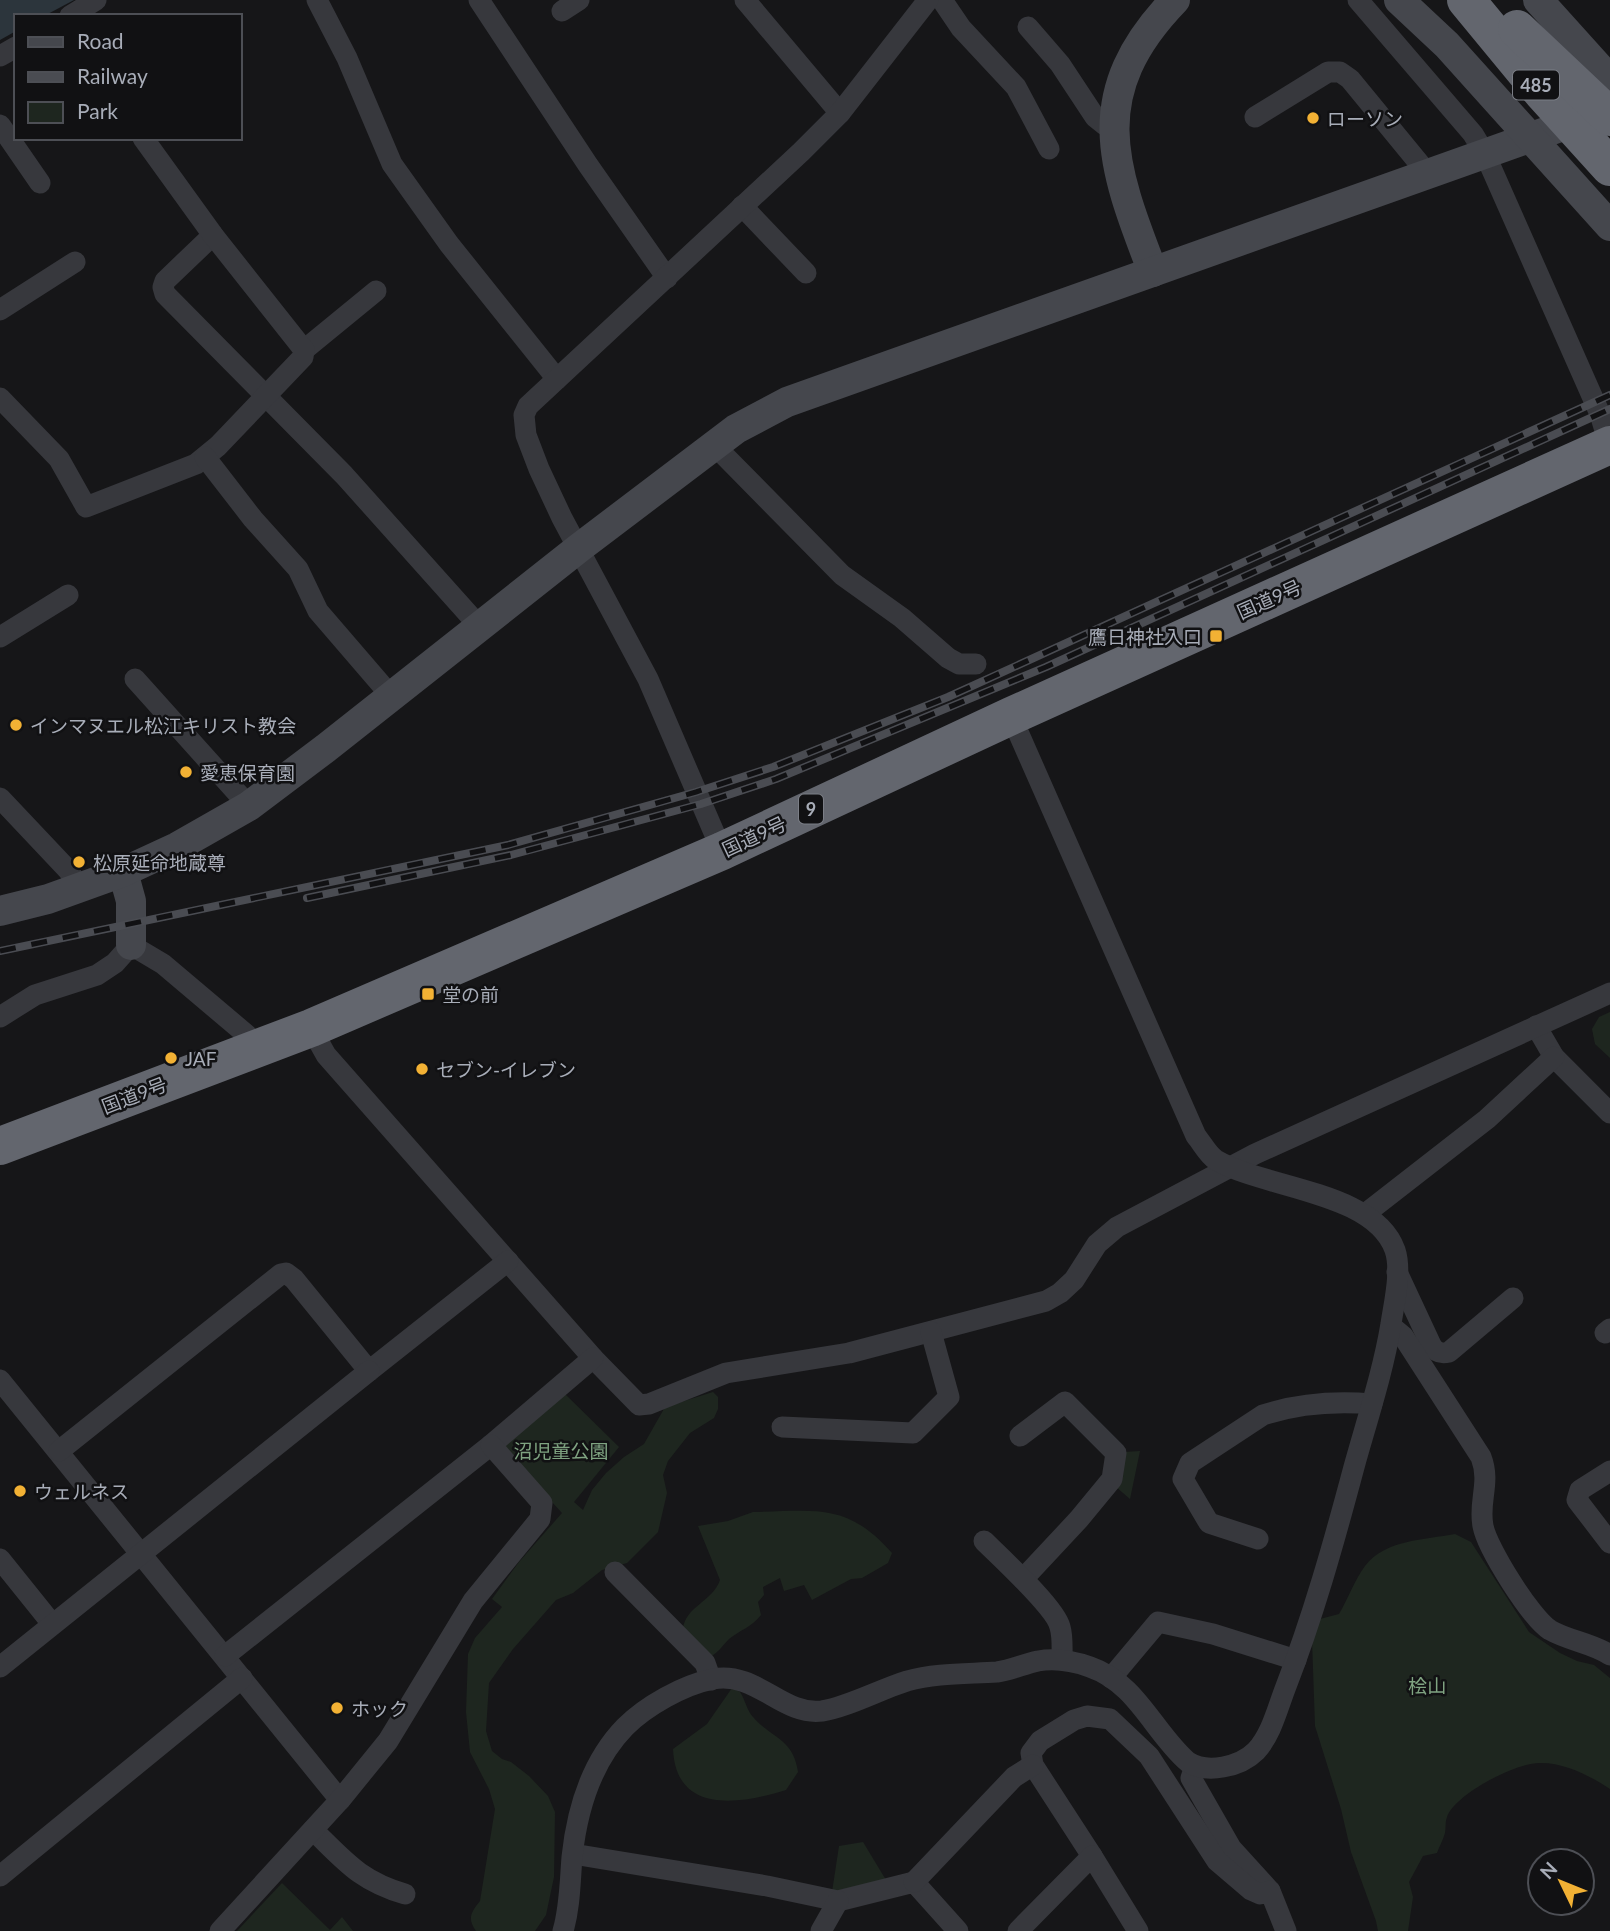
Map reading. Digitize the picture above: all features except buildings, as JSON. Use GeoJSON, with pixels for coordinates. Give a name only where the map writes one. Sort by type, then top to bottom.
{"type":"FeatureCollection","features":[{"type":"Feature","properties":{"kind":"highway","name":"485"},"geometry":{"type":"LineString","coordinates":[[1466,0],[1542,92],[1610,167]]}},
{"type":"Feature","properties":{"kind":"highway"},"geometry":{"type":"LineString","coordinates":[[1488,0],[1610,117]]}},
{"type":"Feature","properties":{"kind":"highway","name":"国道9号"},"geometry":{"type":"LineString","coordinates":[[0,1146],[311,1028],[722,851],[1011,716],[1610,446]]}},
{"type":"Feature","properties":{"kind":"street"},"geometry":{"type":"LineString","coordinates":[[73,14],[96,0]]}},
{"type":"Feature","properties":{"kind":"street"},"geometry":{"type":"LineString","coordinates":[[317,0],[347,58],[392,164],[449,244],[557,379]]}},
{"type":"Feature","properties":{"kind":"street"},"geometry":{"type":"LineString","coordinates":[[479,0],[588,165],[667,278]]}},
{"type":"Feature","properties":{"kind":"street"},"geometry":{"type":"LineString","coordinates":[[745,0],[840,113]]}},
{"type":"Feature","properties":{"kind":"street"},"geometry":{"type":"LineString","coordinates":[[722,851],[652,689],[539,469],[524,424],[528,406],[840,113],[928,0]]}},
{"type":"Feature","properties":{"kind":"street"},"geometry":{"type":"LineString","coordinates":[[942,0],[961,28],[1016,87],[1049,149]]}},
{"type":"Feature","properties":{"kind":"street"},"geometry":{"type":"LineString","coordinates":[[1153,272],[1131,216],[1119,174],[1113,125],[1121,82],[1134,51],[1152,24],[1175,0]]}},
{"type":"Feature","properties":{"kind":"street"},"geometry":{"type":"LineString","coordinates":[[1358,0],[1473,134],[1485,154],[1595,402],[1610,446]]}},
{"type":"Feature","properties":{"kind":"street"},"geometry":{"type":"LineString","coordinates":[[1399,0],[1447,45],[1610,226]]}},
{"type":"Feature","properties":{"kind":"street"},"geometry":{"type":"LineString","coordinates":[[1538,0],[1610,80]]}},
{"type":"Feature","properties":{"kind":"street"},"geometry":{"type":"LineString","coordinates":[[1028,27],[1060,64],[1095,117],[1105,124],[1113,125]]}},
{"type":"Feature","properties":{"kind":"street"},"geometry":{"type":"LineString","coordinates":[[1255,117],[1328,72],[1340,72],[1350,79],[1428,174]]}},
{"type":"Feature","properties":{"kind":"street"},"geometry":{"type":"LineString","coordinates":[[0,911],[80,888],[123,872],[177,847],[249,806],[714,444],[752,419],[787,402],[1610,110]]}},
{"type":"Feature","properties":{"kind":"street"},"geometry":{"type":"LineString","coordinates":[[0,125],[40,183]]}},
{"type":"Feature","properties":{"kind":"street"},"geometry":{"type":"LineString","coordinates":[[144,140],[213,235],[304,350]]}},
{"type":"Feature","properties":{"kind":"street"},"geometry":{"type":"LineString","coordinates":[[742,206],[806,273]]}},
{"type":"Feature","properties":{"kind":"street"},"geometry":{"type":"LineString","coordinates":[[213,235],[165,281],[163,291],[344,475],[480,627]]}},
{"type":"Feature","properties":{"kind":"street"},"geometry":{"type":"LineString","coordinates":[[0,310],[75,262]]}},
{"type":"Feature","properties":{"kind":"street"},"geometry":{"type":"LineString","coordinates":[[0,398],[60,459],[86,507],[196,464],[303,357],[304,350],[376,291]]}},
{"type":"Feature","properties":{"kind":"street"},"geometry":{"type":"LineString","coordinates":[[714,444],[842,575],[902,618],[948,658],[960,664],[976,664]]}},
{"type":"Feature","properties":{"kind":"street"},"geometry":{"type":"LineString","coordinates":[[205,457],[253,519],[298,569],[318,611],[392,697]]}},
{"type":"Feature","properties":{"kind":"street"},"geometry":{"type":"LineString","coordinates":[[0,637],[68,595]]}},
{"type":"Feature","properties":{"kind":"street"},"geometry":{"type":"LineString","coordinates":[[135,679],[249,806]]}},
{"type":"Feature","properties":{"kind":"street"},"geometry":{"type":"LineString","coordinates":[[563,1931],[580,1813],[588,1785],[599,1762],[613,1741],[646,1708],[710,1680],[738,1679],[797,1709],[821,1711],[911,1680],[1000,1671],[1041,1661],[1062,1660],[1093,1668],[1111,1678],[1143,1707],[1181,1757],[1195,1766],[1229,1767],[1255,1752],[1267,1735],[1296,1660],[1335,1536],[1391,1326],[1396,1272],[1395,1251],[1384,1231],[1365,1214],[1349,1205],[1279,1184],[1214,1159],[1196,1136],[1011,716]]}},
{"type":"Feature","properties":{"kind":"street"},"geometry":{"type":"LineString","coordinates":[[0,799],[68,870],[80,888]]}},
{"type":"Feature","properties":{"kind":"street"},"geometry":{"type":"LineString","coordinates":[[0,1017],[35,995],[97,975],[116,962],[131,945],[131,901],[123,872]]}},
{"type":"Feature","properties":{"kind":"street"},"geometry":{"type":"LineString","coordinates":[[131,945],[163,964],[247,1035],[257,1049]]}},
{"type":"Feature","properties":{"kind":"street"},"geometry":{"type":"LineString","coordinates":[[311,1028],[326,1055],[593,1358],[639,1405],[649,1404],[726,1373],[849,1353],[1046,1301],[1074,1280],[1097,1244],[1117,1227],[1231,1166],[1610,993]]}},
{"type":"Feature","properties":{"kind":"street"},"geometry":{"type":"LineString","coordinates":[[1536,1026],[1554,1058],[1610,1113]]}},
{"type":"Feature","properties":{"kind":"street"},"geometry":{"type":"LineString","coordinates":[[1365,1214],[1487,1119],[1554,1058]]}},
{"type":"Feature","properties":{"kind":"street"},"geometry":{"type":"LineString","coordinates":[[0,1667],[508,1261]]}},
{"type":"Feature","properties":{"kind":"street"},"geometry":{"type":"LineString","coordinates":[[1396,1272],[1431,1345],[1434,1350],[1442,1353],[1449,1352],[1513,1298]]}},
{"type":"Feature","properties":{"kind":"street"},"geometry":{"type":"LineString","coordinates":[[59,1451],[281,1274],[286,1273],[294,1279],[369,1371]]}},
{"type":"Feature","properties":{"kind":"street"},"geometry":{"type":"LineString","coordinates":[[1391,1326],[1403,1336],[1486,1469],[1483,1527],[1490,1545],[1530,1611],[1551,1630],[1610,1655]]}},
{"type":"Feature","properties":{"kind":"street"},"geometry":{"type":"LineString","coordinates":[[782,1427],[913,1433],[949,1397],[931,1332]]}},
{"type":"Feature","properties":{"kind":"street"},"geometry":{"type":"LineString","coordinates":[[225,1656],[491,1445],[593,1358]]}},
{"type":"Feature","properties":{"kind":"street"},"geometry":{"type":"LineString","coordinates":[[0,1380],[143,1553],[340,1800]]}},
{"type":"Feature","properties":{"kind":"street"},"geometry":{"type":"LineString","coordinates":[[1020,1436],[1059,1395],[1116,1453],[1112,1479],[1023,1579]]}},
{"type":"Feature","properties":{"kind":"street"},"geometry":{"type":"LineString","coordinates":[[1258,1539],[1209,1523],[1183,1479],[1190,1463],[1275,1411],[1347,1402],[1372,1404]]}},
{"type":"Feature","properties":{"kind":"street"},"geometry":{"type":"LineString","coordinates":[[220,1931],[340,1800],[388,1741],[473,1601],[540,1519],[542,1503],[491,1445]]}},
{"type":"Feature","properties":{"kind":"street"},"geometry":{"type":"LineString","coordinates":[[1610,1471],[1580,1490],[1577,1500],[1610,1543]]}},
{"type":"Feature","properties":{"kind":"street"},"geometry":{"type":"LineString","coordinates":[[984,1541],[1023,1579],[1057,1618],[1062,1660]]}},
{"type":"Feature","properties":{"kind":"street"},"geometry":{"type":"LineString","coordinates":[[0,1559],[49,1620]]}},
{"type":"Feature","properties":{"kind":"street"},"geometry":{"type":"LineString","coordinates":[[615,1572],[705,1663],[710,1680]]}},
{"type":"Feature","properties":{"kind":"street"},"geometry":{"type":"LineString","coordinates":[[1111,1678],[1158,1622],[1213,1634],[1296,1660]]}},
{"type":"Feature","properties":{"kind":"street"},"geometry":{"type":"LineString","coordinates":[[0,1876],[242,1678]]}},
{"type":"Feature","properties":{"kind":"street"},"geometry":{"type":"LineString","coordinates":[[1138,1931],[1033,1765],[1031,1753],[1036,1745],[1074,1720],[1087,1716],[1110,1718],[1149,1756],[1217,1861],[1251,1890],[1260,1894],[1270,1891]]}},
{"type":"Feature","properties":{"kind":"street"},"geometry":{"type":"LineString","coordinates":[[573,1854],[767,1886],[838,1901],[914,1882],[1014,1777],[1033,1765]]}},
{"type":"Feature","properties":{"kind":"street"},"geometry":{"type":"LineString","coordinates":[[1195,1766],[1191,1777],[1231,1848],[1270,1891],[1286,1931]]}},
{"type":"Feature","properties":{"kind":"street"},"geometry":{"type":"LineString","coordinates":[[313,1830],[359,1875],[381,1887],[405,1894]]}},
{"type":"Feature","properties":{"kind":"street"},"geometry":{"type":"LineString","coordinates":[[1018,1931],[1092,1856]]}},
{"type":"Feature","properties":{"kind":"street"},"geometry":{"type":"LineString","coordinates":[[914,1882],[958,1931]]}},
{"type":"Feature","properties":{"kind":"street"},"geometry":{"type":"LineString","coordinates":[[821,1931],[838,1901]]}},
{"type":"Feature","properties":{"kind":"green space"},"geometry":{"type":"Polygon","coordinates":[[[1610,1012],[1610,1058],[1595,1044],[1592,1029],[1599,1017],[1610,1012]]]}},
{"type":"Feature","properties":{"kind":"green space","name":"沼児童公園"},"geometry":{"type":"Polygon","coordinates":[[[713,1392],[718,1397],[718,1409],[714,1418],[690,1433],[668,1461],[663,1475],[667,1493],[658,1532],[627,1563],[602,1570],[573,1593],[556,1600],[513,1649],[489,1683],[486,1731],[492,1751],[529,1776],[548,1796],[555,1812],[554,1877],[546,1915],[535,1931],[476,1931],[471,1916],[480,1901],[495,1809],[489,1789],[470,1752],[466,1712],[468,1654],[475,1638],[502,1607],[492,1599],[519,1562],[562,1513],[501,1446],[564,1393],[619,1447],[574,1502],[583,1510],[592,1490],[606,1473],[644,1444],[665,1407],[713,1392]]]}},
{"type":"Feature","properties":{"kind":"green space"},"geometry":{"type":"Polygon","coordinates":[[[1140,1451],[1130,1499],[1115,1486],[1123,1477],[1124,1452],[1140,1451]]]}},
{"type":"Feature","properties":{"kind":"green space"},"geometry":{"type":"Polygon","coordinates":[[[813,1511],[845,1517],[876,1537],[892,1553],[888,1563],[862,1578],[851,1579],[812,1600],[804,1585],[784,1591],[780,1578],[763,1587],[764,1595],[758,1602],[761,1615],[707,1658],[683,1629],[689,1615],[712,1593],[720,1580],[698,1526],[728,1521],[753,1512],[813,1511]]]}},
{"type":"Feature","properties":{"kind":"green space","name":"桧山"},"geometry":{"type":"Polygon","coordinates":[[[1455,1534],[1471,1542],[1529,1632],[1560,1653],[1594,1665],[1610,1678],[1610,1789],[1576,1771],[1548,1763],[1529,1764],[1487,1781],[1452,1808],[1437,1853],[1423,1856],[1409,1882],[1413,1897],[1408,1931],[1378,1931],[1351,1852],[1341,1809],[1315,1726],[1312,1640],[1320,1619],[1339,1614],[1361,1571],[1374,1557],[1384,1550],[1407,1542],[1455,1534]]]}},
{"type":"Feature","properties":{"kind":"green space"},"geometry":{"type":"Polygon","coordinates":[[[732,1688],[740,1692],[753,1717],[792,1752],[798,1772],[786,1790],[749,1799],[713,1800],[698,1795],[685,1785],[677,1770],[673,1749],[707,1724],[732,1688]]]}},
{"type":"Feature","properties":{"kind":"green space"},"geometry":{"type":"Polygon","coordinates":[[[863,1842],[886,1880],[832,1892],[839,1846],[863,1842]]]}},
{"type":"Feature","properties":{"kind":"green space"},"geometry":{"type":"Polygon","coordinates":[[[282,1883],[330,1930],[342,1917],[353,1931],[237,1931],[282,1883]]]}},
{"type":"Feature","properties":{"kind":"shaded area"},"geometry":{"type":"Polygon","coordinates":[[[0,0],[74,0],[48,14],[14,14],[14,32],[0,40],[0,0]]]}},
{"type":"Feature","properties":{"kind":"railway"},"geometry":{"type":"LineString","coordinates":[[0,951],[508,845],[696,792],[773,767],[948,697],[1610,395]]}},
{"type":"Feature","properties":{"kind":"railway"},"geometry":{"type":"LineString","coordinates":[[307,898],[511,855],[701,804],[776,779],[1046,667],[1610,409]]}},
{"type":"Feature","properties":{"kind":"place","name":"ローソン"},"geometry":{"type":"Point","coordinates":[1313,118]}},
{"type":"Feature","properties":{"kind":"place","name":"鷹日神社入口"},"geometry":{"type":"Point","coordinates":[1216,636]}},
{"type":"Feature","properties":{"kind":"place","name":"インマヌエル松江キリスト教会"},"geometry":{"type":"Point","coordinates":[16,725]}},
{"type":"Feature","properties":{"kind":"place","name":"愛恵保育園"},"geometry":{"type":"Point","coordinates":[186,772]}},
{"type":"Feature","properties":{"kind":"place","name":"松原延命地蔵尊"},"geometry":{"type":"Point","coordinates":[79,862]}},
{"type":"Feature","properties":{"kind":"place","name":"堂の前"},"geometry":{"type":"Point","coordinates":[428,994]}},
{"type":"Feature","properties":{"kind":"place","name":"JAF"},"geometry":{"type":"Point","coordinates":[171,1058]}},
{"type":"Feature","properties":{"kind":"place","name":"セブン-イレブン"},"geometry":{"type":"Point","coordinates":[422,1069]}},
{"type":"Feature","properties":{"kind":"place","name":"ウェルネス"},"geometry":{"type":"Point","coordinates":[20,1491]}},
{"type":"Feature","properties":{"kind":"place","name":"ホック"},"geometry":{"type":"Point","coordinates":[337,1708]}}]}
